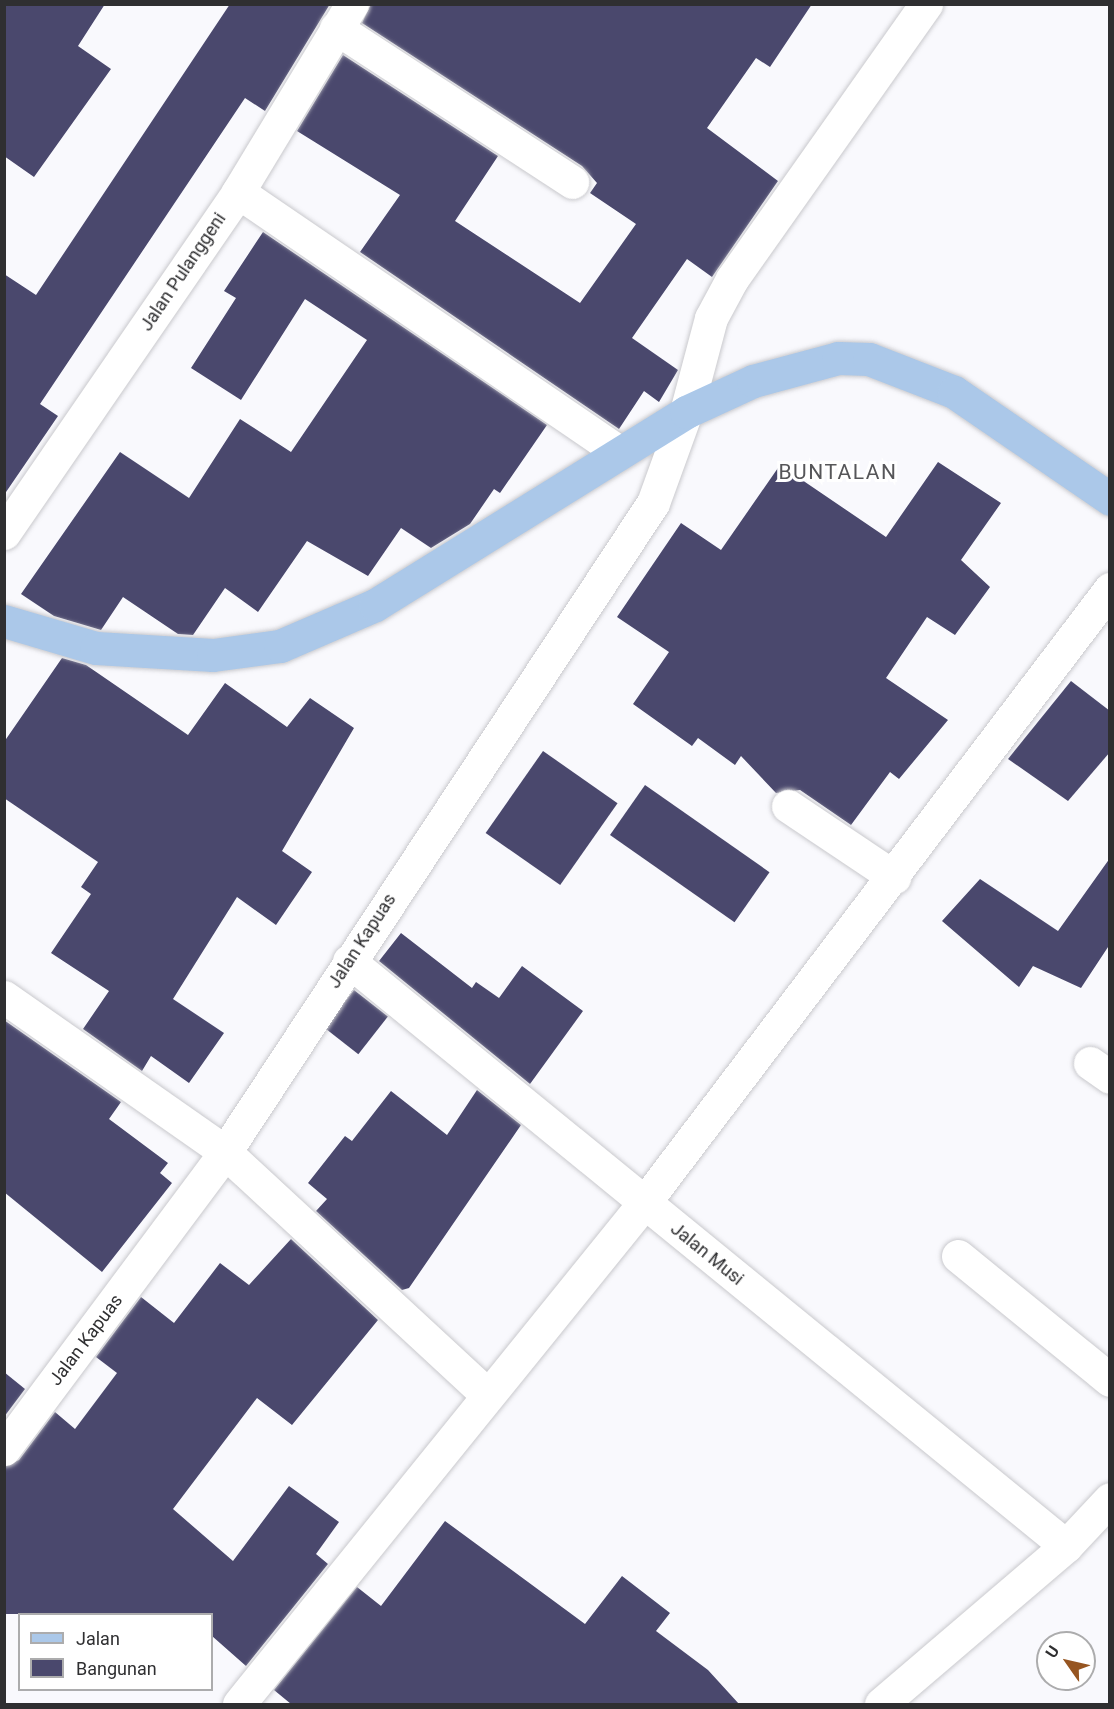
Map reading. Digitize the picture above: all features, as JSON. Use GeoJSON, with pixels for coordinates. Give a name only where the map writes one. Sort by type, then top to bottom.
{"type":"FeatureCollection","features":[{"type":"Feature","properties":{"kind":"main road"},"geometry":{"type":"LineString","coordinates":[[4,621],[96,648],[213,655],[280,646],[375,605],[618,451],[686,412],[791,368],[838,358],[869,359],[954,392],[1110,499]]}},
{"type":"Feature","properties":{"kind":"street","name":"Jalan Kapuas"},"geometry":{"type":"LineString","coordinates":[[4,1449],[225,1152],[653,502],[686,412],[711,318],[732,279],[926,4]]}},
{"type":"Feature","properties":{"kind":"street"},"geometry":{"type":"LineString","coordinates":[[344,16],[572,183]]}},
{"type":"Feature","properties":{"kind":"street","name":"Jalan Pulanggeni"},"geometry":{"type":"LineString","coordinates":[[4,533],[238,192],[344,16]]}},
{"type":"Feature","properties":{"kind":"street"},"geometry":{"type":"LineString","coordinates":[[238,192],[618,451]]}},
{"type":"Feature","properties":{"kind":"street"},"geometry":{"type":"LineString","coordinates":[[240,1704],[486,1394],[644,1203],[894,877],[1110,589]]}},
{"type":"Feature","properties":{"kind":"street"},"geometry":{"type":"LineString","coordinates":[[788,806],[894,877]]}},
{"type":"Feature","properties":{"kind":"street","name":"Jalan Musi"},"geometry":{"type":"LineString","coordinates":[[349,961],[1066,1546]]}},
{"type":"Feature","properties":{"kind":"street"},"geometry":{"type":"LineString","coordinates":[[4,997],[225,1152],[486,1394]]}},
{"type":"Feature","properties":{"kind":"street"},"geometry":{"type":"LineString","coordinates":[[958,1256],[1110,1380]]}},
{"type":"Feature","properties":{"kind":"street"},"geometry":{"type":"LineString","coordinates":[[881,1704],[1066,1546],[1110,1499]]}},
{"type":"Feature","properties":{"kind":"building"},"geometry":{"type":"Polygon","coordinates":[[[4,4],[105,4],[78,46],[111,69],[34,177],[4,156],[4,4]]]}},
{"type":"Feature","properties":{"kind":"building"},"geometry":{"type":"Polygon","coordinates":[[[230,4],[330,4],[265,111],[245,98],[40,404],[58,416],[4,495],[4,274],[36,295],[230,4]]]}},
{"type":"Feature","properties":{"kind":"building"},"geometry":{"type":"Polygon","coordinates":[[[371,4],[812,4],[770,67],[756,58],[707,128],[778,181],[712,277],[687,259],[632,338],[678,370],[659,402],[644,391],[619,429],[360,252],[400,195],[297,131],[343,55],[498,156],[455,221],[580,303],[636,224],[590,193],[597,183],[582,166],[362,23],[371,4]]]}},
{"type":"Feature","properties":{"kind":"building"},"geometry":{"type":"Polygon","coordinates":[[[263,232],[547,425],[500,493],[494,489],[470,524],[431,548],[401,528],[368,576],[307,541],[258,612],[225,588],[193,635],[178,634],[123,597],[101,630],[54,616],[21,594],[120,452],[189,498],[240,419],[291,452],[367,340],[305,299],[241,400],[191,368],[236,298],[224,291],[263,232]]]}},
{"type":"Feature","properties":{"kind":"building"},"geometry":{"type":"Polygon","coordinates":[[[938,462],[1001,503],[961,560],[990,587],[955,635],[927,617],[886,678],[948,720],[899,779],[890,772],[851,825],[800,790],[776,793],[741,756],[735,765],[698,738],[692,746],[633,704],[669,652],[617,617],[681,523],[721,550],[780,465],[886,537],[938,462]]]}},
{"type":"Feature","properties":{"kind":"building"},"geometry":{"type":"Polygon","coordinates":[[[62,658],[86,665],[188,735],[225,683],[287,727],[310,698],[354,728],[282,851],[312,872],[276,925],[237,897],[173,999],[224,1033],[189,1083],[151,1056],[142,1071],[83,1029],[109,991],[51,953],[91,894],[81,887],[98,862],[4,798],[4,742],[62,658]]]}},
{"type":"Feature","properties":{"kind":"building"},"geometry":{"type":"Polygon","coordinates":[[[1071,681],[1110,711],[1110,752],[1068,801],[1008,759],[1071,681]]]}},
{"type":"Feature","properties":{"kind":"building"},"geometry":{"type":"Polygon","coordinates":[[[543,751],[618,803],[560,885],[486,833],[543,751]]]}},
{"type":"Feature","properties":{"kind":"building"},"geometry":{"type":"Polygon","coordinates":[[[645,785],[770,872],[735,922],[610,835],[645,785]]]}},
{"type":"Feature","properties":{"kind":"building"},"geometry":{"type":"Polygon","coordinates":[[[1110,858],[1110,944],[1081,988],[1033,966],[1019,987],[942,921],[980,879],[1058,931],[1110,858]]]}},
{"type":"Feature","properties":{"kind":"building"},"geometry":{"type":"Polygon","coordinates":[[[401,933],[472,988],[476,982],[499,998],[522,966],[583,1011],[530,1084],[379,961],[401,933]]]}},
{"type":"Feature","properties":{"kind":"building"},"geometry":{"type":"Polygon","coordinates":[[[354,990],[388,1016],[358,1054],[324,1028],[354,990]]]}},
{"type":"Feature","properties":{"kind":"building"},"geometry":{"type":"Polygon","coordinates":[[[4,1020],[121,1102],[109,1119],[168,1163],[160,1173],[172,1183],[102,1272],[4,1192],[4,1020]]]}},
{"type":"Feature","properties":{"kind":"building"},"geometry":{"type":"Polygon","coordinates":[[[477,1090],[521,1125],[409,1288],[402,1290],[316,1211],[327,1199],[308,1183],[345,1136],[352,1141],[391,1091],[447,1135],[477,1090]]]}},
{"type":"Feature","properties":{"kind":"building"},"geometry":{"type":"Polygon","coordinates":[[[291,1239],[378,1320],[292,1425],[257,1398],[173,1509],[233,1561],[289,1486],[339,1522],[316,1554],[328,1564],[246,1666],[213,1637],[213,1613],[4,1614],[4,1467],[19,1460],[55,1412],[75,1429],[117,1373],[96,1357],[141,1297],[174,1323],[220,1263],[249,1285],[291,1239]]]}},
{"type":"Feature","properties":{"kind":"building"},"geometry":{"type":"Polygon","coordinates":[[[4,1372],[25,1389],[4,1417],[4,1372]]]}},
{"type":"Feature","properties":{"kind":"building"},"geometry":{"type":"Polygon","coordinates":[[[445,1521],[585,1624],[622,1576],[670,1613],[656,1631],[708,1670],[739,1704],[291,1704],[274,1690],[357,1587],[381,1606],[445,1521]]]}},
{"type":"Feature","properties":{"kind":"district","name":"BUNTALAN"},"geometry":{"type":"Point","coordinates":[838,472]}}]}
